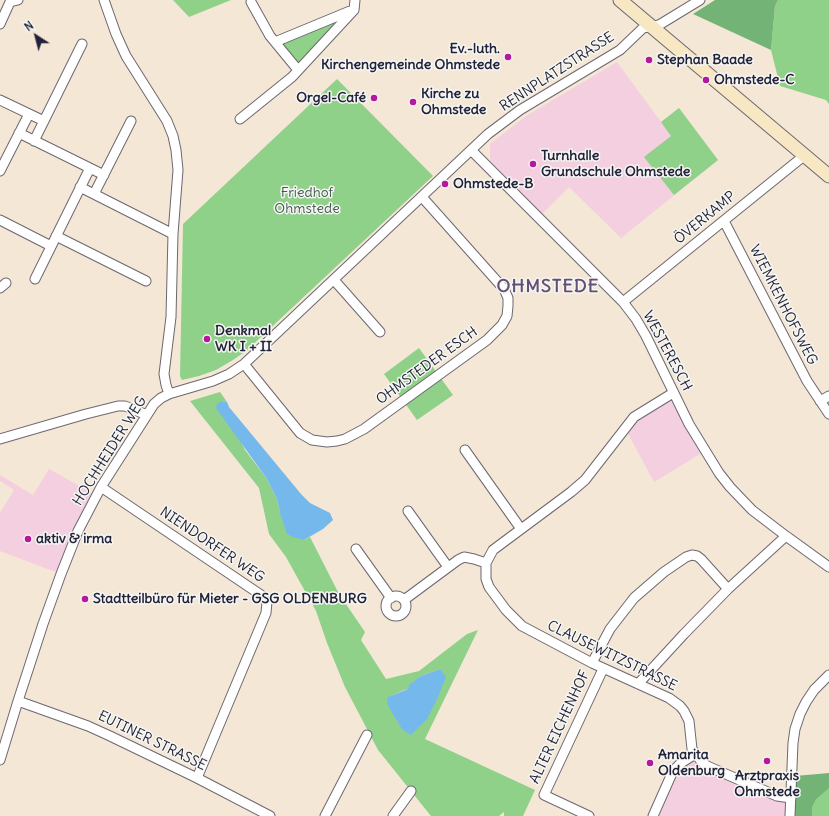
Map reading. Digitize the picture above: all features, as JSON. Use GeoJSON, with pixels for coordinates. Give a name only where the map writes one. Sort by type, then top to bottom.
{"type":"FeatureCollection","features":[{"type":"Feature","properties":{"kind":"street"},"geometry":{"type":"LineString","coordinates":[[0,24],[10,2],[18,0]]}},
{"type":"Feature","properties":{"kind":"street","name":"HOCHHEIDER WEG"},"geometry":{"type":"LineString","coordinates":[[0,760],[18,700],[61,574],[78,531],[101,487],[154,404],[169,394],[164,374],[171,317],[173,234],[178,170],[173,136],[160,108],[131,66],[116,34],[104,0]]}},
{"type":"Feature","properties":{"kind":"street"},"geometry":{"type":"LineString","coordinates":[[240,119],[292,77],[354,10],[355,0]]}},
{"type":"Feature","properties":{"kind":"street"},"geometry":{"type":"LineString","coordinates":[[620,0],[829,176]]}},
{"type":"Feature","properties":{"kind":"street","name":"RENNPLATZSTRASSE"},"geometry":{"type":"LineString","coordinates":[[169,394],[213,381],[229,374],[244,364],[488,134],[520,110],[612,56],[643,28],[659,25],[700,0]]}},
{"type":"Feature","properties":{"kind":"street"},"geometry":{"type":"LineString","coordinates":[[251,2],[270,36],[298,70]]}},
{"type":"Feature","properties":{"kind":"street"},"geometry":{"type":"LineString","coordinates":[[275,42],[354,10]]}},
{"type":"Feature","properties":{"kind":"street"},"geometry":{"type":"LineString","coordinates":[[34,141],[82,44]]}},
{"type":"Feature","properties":{"kind":"street"},"geometry":{"type":"LineString","coordinates":[[0,100],[44,121]]}},
{"type":"Feature","properties":{"kind":"street"},"geometry":{"type":"LineString","coordinates":[[0,171],[29,114]]}},
{"type":"Feature","properties":{"kind":"street"},"geometry":{"type":"LineString","coordinates":[[94,194],[131,121]]}},
{"type":"Feature","properties":{"kind":"street"},"geometry":{"type":"LineString","coordinates":[[19,133],[104,175]]}},
{"type":"Feature","properties":{"kind":"street","name":"WESTERESCH"},"geometry":{"type":"LineString","coordinates":[[471,150],[623,302],[636,319],[646,336],[689,424],[719,473],[744,503],[829,567]]}},
{"type":"Feature","properties":{"kind":"street","name":"ÖVERKAMP"},"geometry":{"type":"LineString","coordinates":[[623,302],[805,155]]}},
{"type":"Feature","properties":{"kind":"street"},"geometry":{"type":"LineString","coordinates":[[35,279],[90,168]]}},
{"type":"Feature","properties":{"kind":"street"},"geometry":{"type":"LineString","coordinates":[[80,187],[173,234]]}},
{"type":"Feature","properties":{"kind":"street","name":"OHMSTEDER ESCH"},"geometry":{"type":"LineString","coordinates":[[244,364],[300,433],[312,440],[327,442],[337,441],[345,439],[364,429],[481,344],[495,332],[507,316],[508,298],[504,289],[422,197]]}},
{"type":"Feature","properties":{"kind":"street"},"geometry":{"type":"LineString","coordinates":[[0,220],[52,246]]}},
{"type":"Feature","properties":{"kind":"street","name":"WIEMKENHOFSWEG"},"geometry":{"type":"LineString","coordinates":[[724,220],[797,363],[829,414]]}},
{"type":"Feature","properties":{"kind":"street"},"geometry":{"type":"LineString","coordinates":[[56,236],[146,281]]}},
{"type":"Feature","properties":{"kind":"street"},"geometry":{"type":"LineString","coordinates":[[334,280],[380,332]]}},
{"type":"Feature","properties":{"kind":"street"},"geometry":{"type":"LineString","coordinates":[[404,600],[464,557],[486,563],[493,550],[585,480],[634,417],[673,393]]}},
{"type":"Feature","properties":{"kind":"street"},"geometry":{"type":"LineString","coordinates":[[820,401],[829,396]]}},
{"type":"Feature","properties":{"kind":"street"},"geometry":{"type":"LineString","coordinates":[[0,440],[118,406],[125,406],[147,415]]}},
{"type":"Feature","properties":{"kind":"street"},"geometry":{"type":"LineString","coordinates":[[465,450],[521,530]]}},
{"type":"Feature","properties":{"kind":"street","name":"NIENDORFER WEG"},"geometry":{"type":"LineString","coordinates":[[101,487],[261,595],[267,602],[266,613],[197,778]]}},
{"type":"Feature","properties":{"kind":"street"},"geometry":{"type":"LineString","coordinates":[[408,511],[448,567]]}},
{"type":"Feature","properties":{"kind":"street"},"geometry":{"type":"LineString","coordinates":[[638,684],[728,589],[786,536]]}},
{"type":"Feature","properties":{"kind":"street"},"geometry":{"type":"LineString","coordinates":[[356,549],[391,598]]}},
{"type":"Feature","properties":{"kind":"street"},"geometry":{"type":"LineString","coordinates":[[592,663],[610,629],[634,598],[664,572],[686,557],[692,555],[701,559],[728,589]]}},
{"type":"Feature","properties":{"kind":"street","name":"CLAUSEWITZSTRASSE"},"geometry":{"type":"LineString","coordinates":[[486,563],[486,579],[489,587],[514,619],[531,632],[592,663],[669,698],[680,706],[689,721],[691,743],[695,754]]}},
{"type":"Feature","properties":{"kind":"street"},"geometry":{"type":"LineString","coordinates":[[396,596],[404,600],[406,603],[406,609],[402,614],[396,616],[387,610],[387,603],[391,598],[396,596]]}},
{"type":"Feature","properties":{"kind":"street","name":"ALTER EICHENHOF"},"geometry":{"type":"LineString","coordinates":[[589,816],[544,795],[603,668]]}},
{"type":"Feature","properties":{"kind":"street"},"geometry":{"type":"LineString","coordinates":[[790,816],[795,729],[806,702],[814,690],[827,680]]}},
{"type":"Feature","properties":{"kind":"street","name":"EUTINER STRASSE"},"geometry":{"type":"LineString","coordinates":[[18,700],[88,726],[197,778],[270,816]]}},
{"type":"Feature","properties":{"kind":"street"},"geometry":{"type":"LineString","coordinates":[[325,816],[367,735]]}},
{"type":"Feature","properties":{"kind":"street"},"geometry":{"type":"LineString","coordinates":[[653,816],[673,771],[681,763],[695,754],[707,766],[777,796],[791,798]]}},
{"type":"Feature","properties":{"kind":"street"},"geometry":{"type":"LineString","coordinates":[[393,816],[411,791]]}},
{"type":"Feature","properties":{"kind":"shaded area"},"geometry":{"type":"Polygon","coordinates":[[[617,62],[661,122],[679,108],[718,160],[621,238],[569,187],[542,214],[490,160],[490,144],[526,116],[617,62]]]}},
{"type":"Feature","properties":{"kind":"shaded area"},"geometry":{"type":"Polygon","coordinates":[[[673,393],[705,451],[654,482],[625,428],[673,393]]]}},
{"type":"Feature","properties":{"kind":"shaded area"},"geometry":{"type":"Polygon","coordinates":[[[49,469],[96,495],[61,574],[0,551],[0,513],[14,490],[0,481],[0,475],[33,495],[49,469]]]}},
{"type":"Feature","properties":{"kind":"shaded area"},"geometry":{"type":"Polygon","coordinates":[[[695,754],[701,761],[791,798],[790,816],[653,816],[673,771],[695,754]]]}},
{"type":"Feature","properties":{"kind":"green space"},"geometry":{"type":"Polygon","coordinates":[[[173,0],[231,0],[189,17],[173,0]]]}},
{"type":"Feature","properties":{"kind":"green space"},"geometry":{"type":"Polygon","coordinates":[[[715,0],[778,0],[775,6],[771,50],[693,14],[715,0]]]}},
{"type":"Feature","properties":{"kind":"green space"},"geometry":{"type":"Polygon","coordinates":[[[778,0],[829,0],[829,104],[826,100],[780,86],[771,50],[775,6],[778,0]]]}},
{"type":"Feature","properties":{"kind":"green space"},"geometry":{"type":"Polygon","coordinates":[[[340,19],[298,64],[281,44],[340,19]]]}},
{"type":"Feature","properties":{"kind":"green space","name":"Friedhof Ohmstede"},"geometry":{"type":"Polygon","coordinates":[[[337,79],[433,176],[246,351],[216,370],[182,380],[180,376],[183,224],[337,79]]]}},
{"type":"Feature","properties":{"kind":"green space"},"geometry":{"type":"Polygon","coordinates":[[[679,108],[718,160],[674,195],[644,157],[671,136],[661,122],[679,108]]]}},
{"type":"Feature","properties":{"kind":"green space"},"geometry":{"type":"Polygon","coordinates":[[[419,348],[453,395],[417,420],[384,374],[419,348]]]}},
{"type":"Feature","properties":{"kind":"green space"},"geometry":{"type":"Polygon","coordinates":[[[220,392],[227,402],[221,401],[245,450],[267,479],[277,499],[280,513],[304,540],[310,537],[339,594],[365,632],[361,640],[386,679],[419,671],[467,634],[478,630],[425,739],[535,790],[523,816],[504,816],[504,812],[499,816],[431,816],[378,750],[345,687],[316,611],[286,557],[269,534],[259,488],[190,401],[220,392]],[[440,669],[421,676],[409,689],[389,697],[398,722],[440,669]]]}},
{"type":"Feature","properties":{"kind":"green space"},"geometry":{"type":"Polygon","coordinates":[[[829,773],[829,816],[794,816],[829,773]]]}},
{"type":"Feature","properties":{"kind":"green space"},"geometry":{"type":"Polygon","coordinates":[[[829,773],[829,788],[816,799],[812,807],[812,816],[794,816],[795,776],[829,773]]]}},
{"type":"Feature","properties":{"kind":"water"},"geometry":{"type":"Polygon","coordinates":[[[221,401],[227,402],[229,407],[301,494],[310,503],[330,513],[333,520],[323,529],[304,540],[287,534],[277,499],[267,479],[216,408],[217,404],[221,401]]]}},
{"type":"Feature","properties":{"kind":"water"},"geometry":{"type":"Polygon","coordinates":[[[440,669],[446,677],[437,699],[427,719],[411,735],[402,729],[391,711],[387,703],[388,697],[408,689],[409,685],[421,676],[440,669]]]}},
{"type":"Feature","properties":{"kind":"place","name":"Ev.-luth. Kirchengemeinde Ohmstede"},"geometry":{"type":"Point","coordinates":[508,57]}},
{"type":"Feature","properties":{"kind":"place","name":"Stephan Baade"},"geometry":{"type":"Point","coordinates":[649,60]}},
{"type":"Feature","properties":{"kind":"place","name":"Ohmstede-C"},"geometry":{"type":"Point","coordinates":[706,80]}},
{"type":"Feature","properties":{"kind":"place","name":"Orgel-Café"},"geometry":{"type":"Point","coordinates":[374,98]}},
{"type":"Feature","properties":{"kind":"place","name":"Kirche zu Ohmstede"},"geometry":{"type":"Point","coordinates":[413,102]}},
{"type":"Feature","properties":{"kind":"place","name":"Turnhalle Grundschule Ohmstede"},"geometry":{"type":"Point","coordinates":[533,164]}},
{"type":"Feature","properties":{"kind":"place","name":"Ohmstede-B"},"geometry":{"type":"Point","coordinates":[445,184]}},
{"type":"Feature","properties":{"kind":"place","name":"Denkmal WK I + II"},"geometry":{"type":"Point","coordinates":[207,339]}},
{"type":"Feature","properties":{"kind":"place","name":"aktiv & irma"},"geometry":{"type":"Point","coordinates":[28,539]}},
{"type":"Feature","properties":{"kind":"place","name":"Stadtteilbüro für Mieter - GSG OLDENBURG"},"geometry":{"type":"Point","coordinates":[85,599]}},
{"type":"Feature","properties":{"kind":"place","name":"Arztpraxis Ohmstede"},"geometry":{"type":"Point","coordinates":[767,761]}},
{"type":"Feature","properties":{"kind":"place","name":"Amarita Oldenburg"},"geometry":{"type":"Point","coordinates":[650,763]}},
{"type":"Feature","properties":{"kind":"district","name":"OHMSTEDE"},"geometry":{"type":"Point","coordinates":[548,287]}}]}
